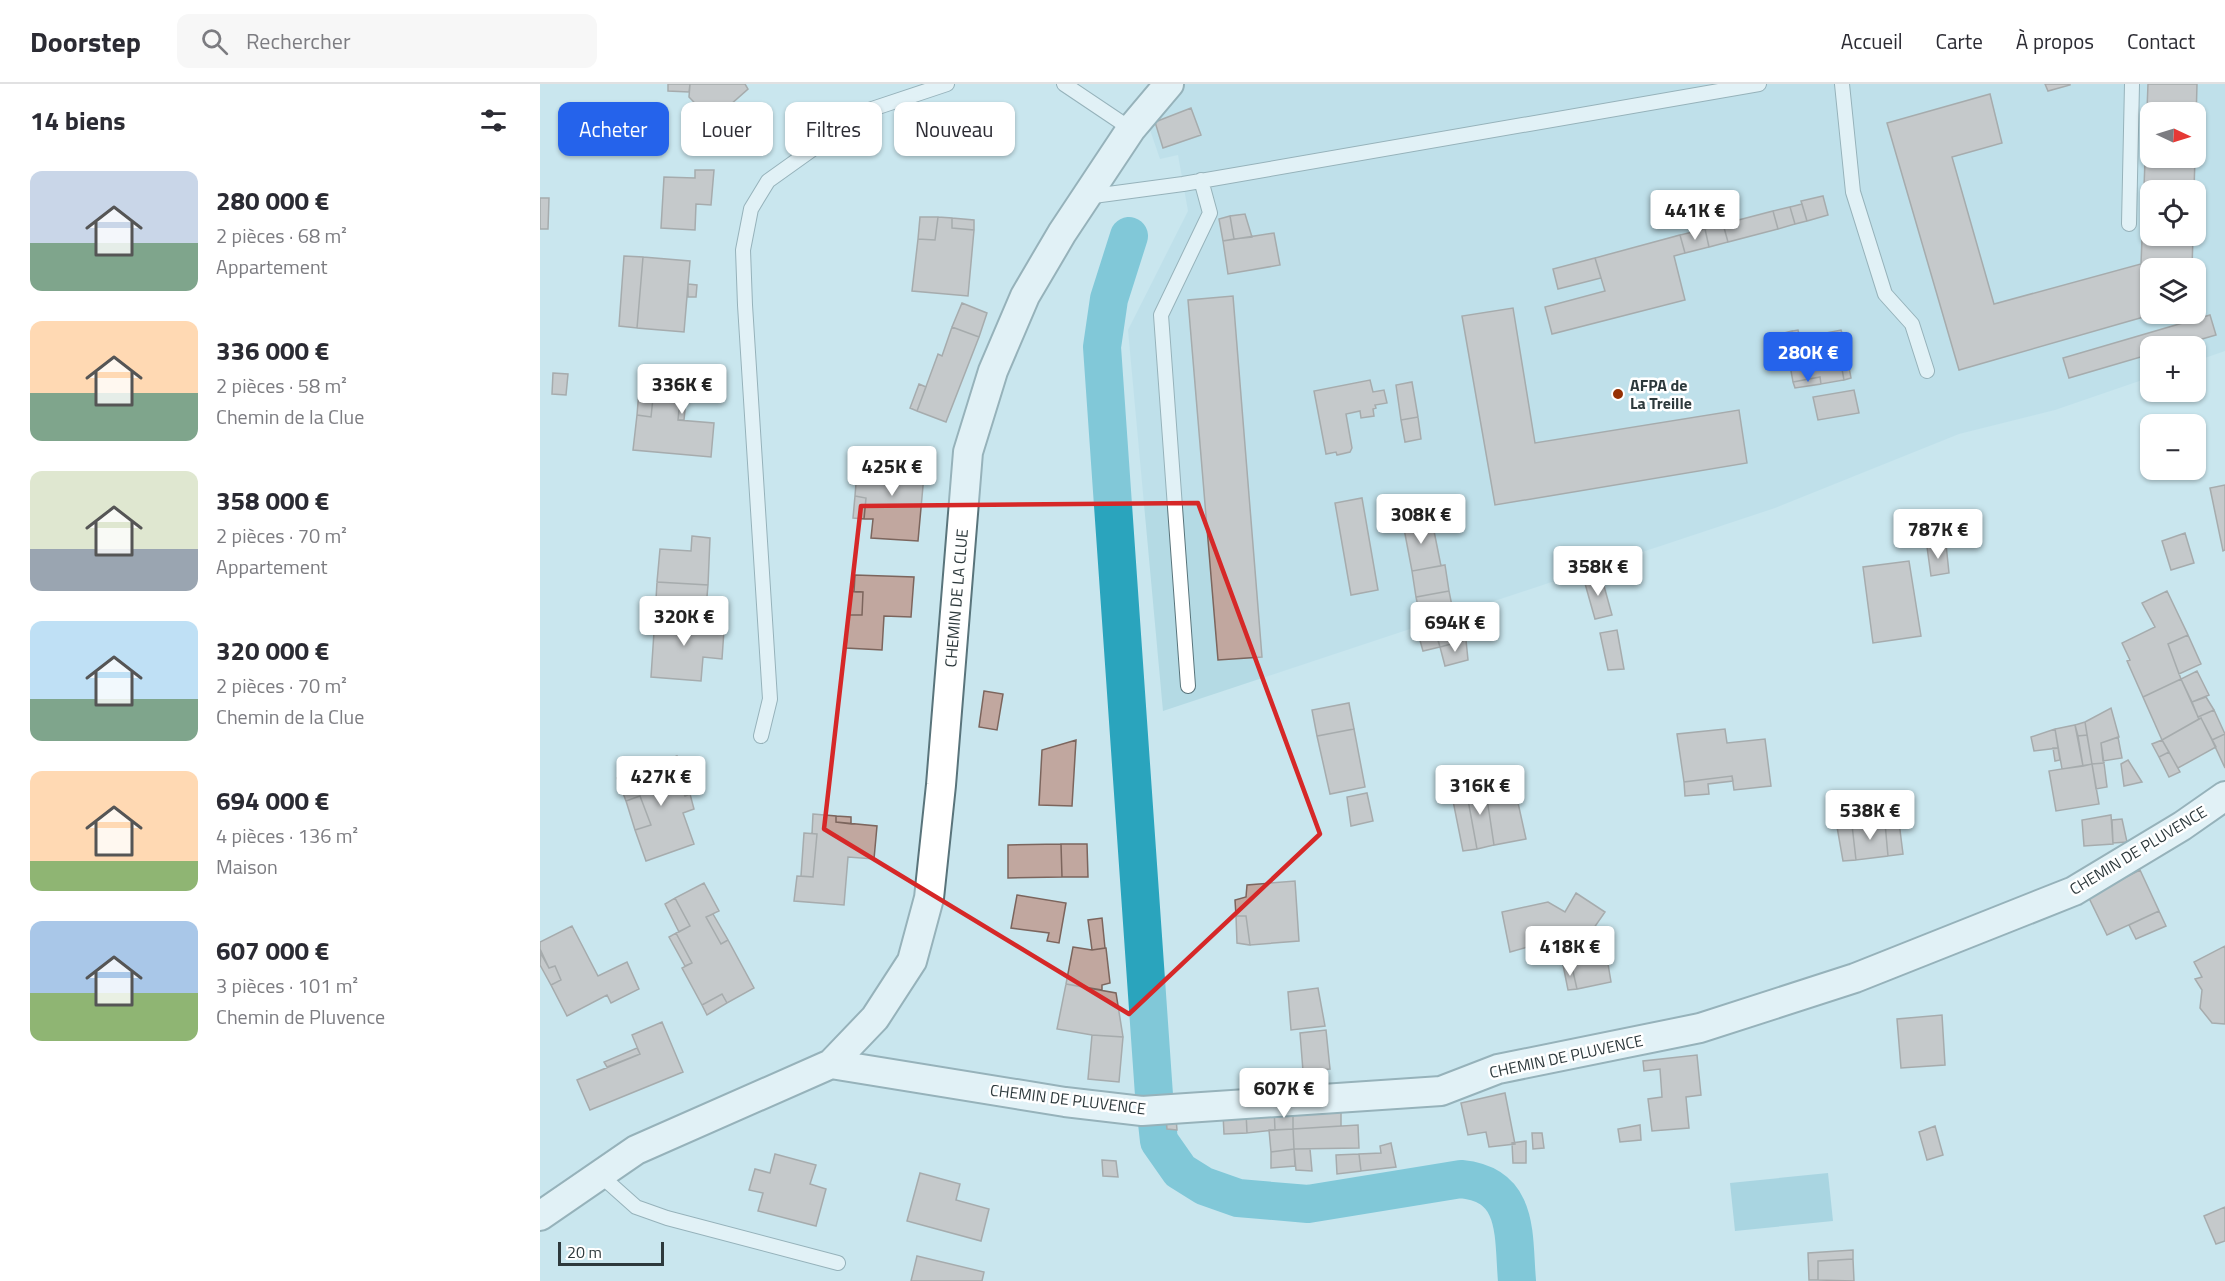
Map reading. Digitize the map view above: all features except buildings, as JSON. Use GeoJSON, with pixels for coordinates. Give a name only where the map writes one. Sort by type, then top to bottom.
{"type":"FeatureCollection","features":[{"type":"Feature","properties":{"kind":"street","name":"CHEMIN DE LA CLUE"},"geometry":{"type":"LineString","coordinates":[[831,1064],[875,1018],[912,960],[929,898],[941,785],[968,452],[993,371],[1025,296],[1084,197],[1131,129],[1170,84]]}},
{"type":"Feature","properties":{"kind":"street","name":"CHEMIN DE PLUVENCE"},"geometry":{"type":"LineString","coordinates":[[831,1064],[1065,1102],[1142,1111],[1441,1091],[1498,1069],[1700,1028],[1855,978],[2074,891],[2182,826],[2225,796]]}},
{"type":"Feature","properties":{"kind":"street"},"geometry":{"type":"LineString","coordinates":[[540,1216],[636,1150],[831,1064]]}},
{"type":"Feature","properties":{"kind":"lane"},"geometry":{"type":"LineString","coordinates":[[761,736],[770,699],[743,250],[751,209],[768,181],[866,111],[947,84]]}},
{"type":"Feature","properties":{"kind":"lane"},"geometry":{"type":"LineString","coordinates":[[1064,84],[1131,129]]}},
{"type":"Feature","properties":{"kind":"lane"},"geometry":{"type":"LineString","coordinates":[[1084,197],[1201,180],[1759,84]]}},
{"type":"Feature","properties":{"kind":"lane"},"geometry":{"type":"LineString","coordinates":[[1842,84],[1853,192],[1885,294],[1912,324],[1927,371]]}},
{"type":"Feature","properties":{"kind":"lane"},"geometry":{"type":"LineString","coordinates":[[2129,224],[2132,84]]}},
{"type":"Feature","properties":{"kind":"lane"},"geometry":{"type":"LineString","coordinates":[[1188,686],[1161,315],[1210,213],[1201,180]]}},
{"type":"Feature","properties":{"kind":"lane"},"geometry":{"type":"LineString","coordinates":[[599,1174],[636,1207],[667,1218],[838,1263]]}},
{"type":"Feature","properties":{"kind":"highlighted area"},"geometry":{"type":"Polygon","coordinates":[[[1198,503],[1320,834],[1129,1014],[824,829],[861,506],[1198,503]]]}},
{"type":"Feature","properties":{"kind":"shaded area","name":"AFPA de La Treille"},"geometry":{"type":"Polygon","coordinates":[[[1180,84],[2225,84],[2225,351],[2206,358],[2206,336],[2140,336],[2140,381],[2055,410],[1959,434],[1775,508],[1163,711],[1128,330],[1188,211],[1178,155],[1160,159],[1147,121],[1180,84]]]}},
{"type":"Feature","properties":{"kind":"shaded area"},"geometry":{"type":"Polygon","coordinates":[[[1828,1173],[1833,1221],[1735,1231],[1730,1183],[1828,1173]]]}},
{"type":"Feature","properties":{"kind":"waterway"},"geometry":{"type":"LineString","coordinates":[[1129,236],[1109,299],[1102,347],[1159,1141],[1180,1171],[1204,1186],[1238,1198],[1308,1204],[1461,1179],[1480,1183],[1494,1191],[1504,1202],[1510,1215],[1517,1281]]}},
{"type":"Feature","properties":{"kind":"place","name":"AFPA de La Treille"},"geometry":{"type":"Point","coordinates":[1618,394]}}]}
